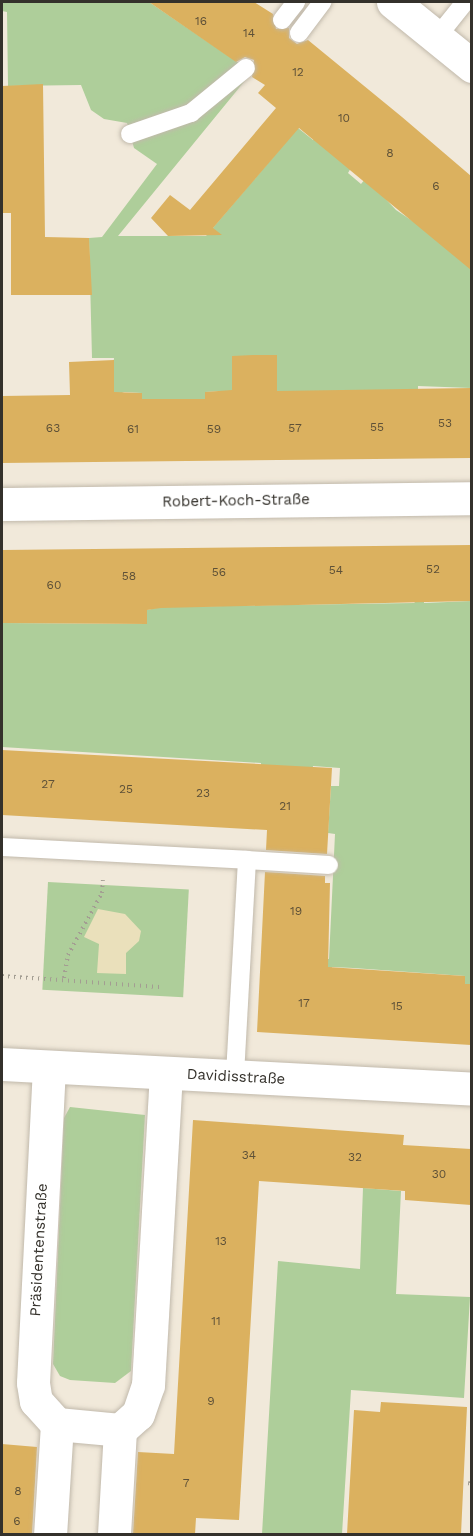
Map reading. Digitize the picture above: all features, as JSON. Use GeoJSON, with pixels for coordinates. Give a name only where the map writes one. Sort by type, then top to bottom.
{"type":"FeatureCollection","features":[{"type":"Feature","properties":{"kind":"street"},"geometry":{"type":"LineString","coordinates":[[393,2],[471,66]]}},
{"type":"Feature","properties":{"kind":"street","name":"Robert-Koch-Straße"},"geometry":{"type":"LineString","coordinates":[[2,504],[471,498]]}},
{"type":"Feature","properties":{"kind":"street","name":"Davidisstraße"},"geometry":{"type":"LineString","coordinates":[[2,1064],[471,1089]]}},
{"type":"Feature","properties":{"kind":"street","name":"Präsidentenstraße"},"geometry":{"type":"LineString","coordinates":[[49,1067],[33,1383],[36,1401],[57,1424]]}},
{"type":"Feature","properties":{"kind":"street"},"geometry":{"type":"LineString","coordinates":[[114,1534],[120,1430],[138,1414],[148,1385],[166,1074]]}},
{"type":"Feature","properties":{"kind":"street"},"geometry":{"type":"LineString","coordinates":[[50,1534],[57,1424],[120,1430]]}},
{"type":"Feature","properties":{"kind":"lane"},"geometry":{"type":"LineString","coordinates":[[282,20],[296,2]]}},
{"type":"Feature","properties":{"kind":"lane"},"geometry":{"type":"LineString","coordinates":[[299,33],[322,2]]}},
{"type":"Feature","properties":{"kind":"lane"},"geometry":{"type":"LineString","coordinates":[[437,37],[465,2]]}},
{"type":"Feature","properties":{"kind":"lane"},"geometry":{"type":"LineString","coordinates":[[130,134],[191,113],[246,68]]}},
{"type":"Feature","properties":{"kind":"lane"},"geometry":{"type":"LineString","coordinates":[[2,847],[329,865]]}},
{"type":"Feature","properties":{"kind":"lane"},"geometry":{"type":"LineString","coordinates":[[235,1077],[247,860]]}},
{"type":"Feature","properties":{"kind":"path"},"geometry":{"type":"LineString","coordinates":[[64,978],[68,955],[102,893],[105,852]]}},
{"type":"Feature","properties":{"kind":"path"},"geometry":{"type":"LineString","coordinates":[[2,976],[64,978],[160,987]]}},
{"type":"Feature","properties":{"kind":"green space"},"geometry":{"type":"Polygon","coordinates":[[[2,2],[149,2],[252,72],[118,236],[206,236],[298,128],[313,140],[320,131],[352,166],[348,173],[361,184],[366,178],[396,210],[471,260],[467,265],[472,270],[471,388],[418,386],[418,390],[304,398],[304,391],[238,399],[223,391],[205,392],[205,399],[142,399],[142,393],[124,392],[109,399],[114,358],[92,358],[89,238],[102,237],[157,164],[134,148],[127,123],[104,119],[91,110],[81,85],[8,86],[7,12],[2,11],[2,2]]]}},
{"type":"Feature","properties":{"kind":"green space"},"geometry":{"type":"Polygon","coordinates":[[[424,595],[424,603],[471,601],[471,984],[465,984],[465,976],[353,968],[332,967],[331,976],[321,959],[329,959],[335,834],[328,833],[331,786],[339,786],[340,768],[313,766],[312,774],[261,772],[261,763],[2,747],[2,623],[146,624],[147,610],[161,607],[414,603],[424,595]]]}},
{"type":"Feature","properties":{"kind":"green space"},"geometry":{"type":"Polygon","coordinates":[[[48,882],[189,889],[183,997],[42,990],[48,882]]]}},
{"type":"Feature","properties":{"kind":"green space"},"geometry":{"type":"Polygon","coordinates":[[[70,1107],[145,1115],[131,1371],[115,1383],[70,1380],[60,1376],[53,1364],[64,1118],[70,1107]]]}},
{"type":"Feature","properties":{"kind":"green space"},"geometry":{"type":"Polygon","coordinates":[[[363,1188],[401,1191],[396,1294],[470,1297],[464,1398],[351,1390],[342,1534],[262,1534],[278,1261],[360,1269],[363,1188]]]}},
{"type":"Feature","properties":{"kind":"sand"},"geometry":{"type":"Polygon","coordinates":[[[98,909],[125,914],[141,931],[139,941],[126,953],[126,974],[97,973],[99,944],[84,937],[98,909]]]}},
{"type":"Feature","properties":{"kind":"building"},"geometry":{"type":"Polygon","coordinates":[[[149,2],[254,2],[273,14],[276,29],[289,28],[289,38],[297,44],[308,40],[402,117],[471,176],[471,270],[299,128],[213,228],[222,235],[168,236],[151,218],[170,195],[190,210],[276,108],[258,93],[265,85],[252,77],[254,60],[245,57],[236,62],[149,2]]]}},
{"type":"Feature","properties":{"kind":"building"},"geometry":{"type":"Polygon","coordinates":[[[43,84],[45,237],[89,238],[92,295],[11,295],[11,213],[2,213],[2,86],[43,84]]]}},
{"type":"Feature","properties":{"kind":"building"},"geometry":{"type":"Polygon","coordinates":[[[277,355],[277,391],[471,388],[471,458],[2,463],[2,396],[70,395],[69,362],[114,360],[114,392],[142,393],[142,399],[205,399],[205,392],[232,390],[232,356],[277,355]]]}},
{"type":"Feature","properties":{"kind":"building"},"geometry":{"type":"Polygon","coordinates":[[[471,545],[471,601],[161,608],[147,610],[147,624],[2,623],[2,550],[471,545]]]}},
{"type":"Feature","properties":{"kind":"building"},"geometry":{"type":"Polygon","coordinates":[[[2,750],[332,768],[327,854],[266,850],[267,830],[2,815],[2,750]]]}},
{"type":"Feature","properties":{"kind":"building"},"geometry":{"type":"Polygon","coordinates":[[[265,872],[325,876],[325,883],[330,883],[328,967],[465,976],[465,984],[471,984],[471,1045],[257,1032],[265,872]]]}},
{"type":"Feature","properties":{"kind":"building"},"geometry":{"type":"Polygon","coordinates":[[[193,1120],[404,1135],[403,1145],[471,1149],[471,1205],[405,1200],[405,1191],[259,1181],[239,1520],[196,1518],[195,1534],[133,1534],[138,1452],[174,1454],[193,1120]]]}},
{"type":"Feature","properties":{"kind":"building"},"geometry":{"type":"Polygon","coordinates":[[[381,1402],[467,1407],[461,1534],[347,1534],[354,1410],[380,1412],[381,1402]]]}},
{"type":"Feature","properties":{"kind":"building"},"geometry":{"type":"Polygon","coordinates":[[[2,1444],[37,1447],[32,1534],[2,1534],[2,1444]]]}}]}
